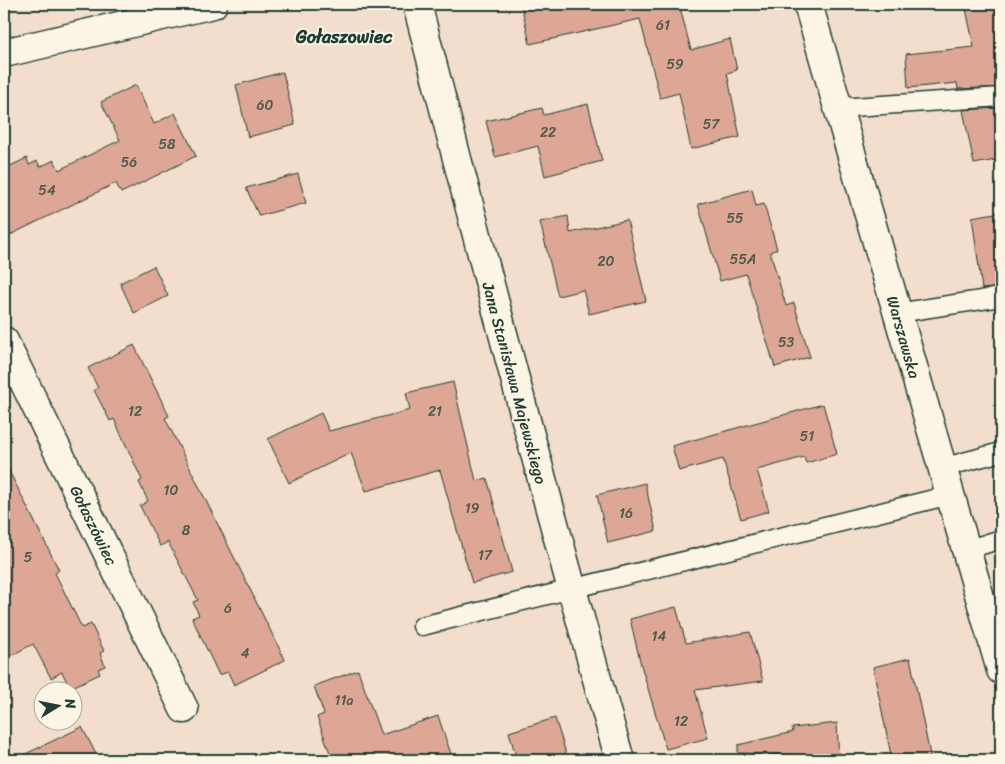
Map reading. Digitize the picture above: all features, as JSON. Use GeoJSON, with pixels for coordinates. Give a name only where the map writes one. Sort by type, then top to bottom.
{"type":"FeatureCollection","features":[{"type":"Feature","properties":{"kind":"street"},"geometry":{"type":"LineString","coordinates":[[4,53],[213,4]]}},
{"type":"Feature","properties":{"kind":"street","name":"Jana Stanisława Majewskiego"},"geometry":{"type":"LineString","coordinates":[[417,4],[484,267],[571,590],[620,760]]}},
{"type":"Feature","properties":{"kind":"street","name":"Warszawska"},"geometry":{"type":"LineString","coordinates":[[808,4],[1001,670]]}},
{"type":"Feature","properties":{"kind":"street","name":"Gołaszówiec"},"geometry":{"type":"LineString","coordinates":[[4,341],[184,709]]}},
{"type":"Feature","properties":{"kind":"lane"},"geometry":{"type":"LineString","coordinates":[[838,108],[1001,97]]}},
{"type":"Feature","properties":{"kind":"lane"},"geometry":{"type":"LineString","coordinates":[[897,313],[1001,297]]}},
{"type":"Feature","properties":{"kind":"lane"},"geometry":{"type":"LineString","coordinates":[[942,468],[1001,452]]}},
{"type":"Feature","properties":{"kind":"lane"},"geometry":{"type":"LineString","coordinates":[[422,626],[950,495]]}},
{"type":"Feature","properties":{"kind":"lane"},"geometry":{"type":"LineString","coordinates":[[966,550],[1001,539]]}},
{"type":"Feature","properties":{"kind":"building"},"geometry":{"type":"Polygon","coordinates":[[[521,4],[679,4],[691,50],[730,39],[737,70],[727,73],[740,137],[691,149],[679,93],[660,98],[640,19],[530,44],[521,4]]]}},
{"type":"Feature","properties":{"kind":"building"},"geometry":{"type":"Polygon","coordinates":[[[965,4],[1001,4],[1001,87],[958,89],[957,83],[908,88],[906,54],[974,47],[965,4]]]}},
{"type":"Feature","properties":{"kind":"building"},"geometry":{"type":"Polygon","coordinates":[[[283,72],[295,125],[248,137],[236,85],[283,72]]]}},
{"type":"Feature","properties":{"kind":"building"},"geometry":{"type":"Polygon","coordinates":[[[136,85],[154,124],[175,113],[196,156],[121,193],[116,183],[4,238],[4,169],[27,158],[29,165],[37,161],[40,167],[54,160],[59,170],[120,140],[101,102],[136,85]]]}},
{"type":"Feature","properties":{"kind":"building"},"geometry":{"type":"Polygon","coordinates":[[[588,104],[602,161],[545,176],[538,146],[495,157],[486,121],[542,108],[544,115],[588,104]]]}},
{"type":"Feature","properties":{"kind":"building"},"geometry":{"type":"Polygon","coordinates":[[[1001,108],[1001,159],[974,164],[963,110],[1001,108]]]}},
{"type":"Feature","properties":{"kind":"building"},"geometry":{"type":"Polygon","coordinates":[[[298,174],[306,203],[259,216],[246,188],[298,174]]]}},
{"type":"Feature","properties":{"kind":"building"},"geometry":{"type":"Polygon","coordinates":[[[752,189],[756,206],[764,204],[777,249],[770,252],[786,306],[794,303],[810,357],[775,367],[746,274],[720,281],[698,204],[752,189]]]}},
{"type":"Feature","properties":{"kind":"building"},"geometry":{"type":"Polygon","coordinates":[[[1001,212],[1001,287],[982,289],[972,217],[1001,212]]]}},
{"type":"Feature","properties":{"kind":"building"},"geometry":{"type":"Polygon","coordinates":[[[568,216],[570,233],[627,220],[646,301],[589,314],[583,290],[558,296],[540,222],[568,216]]]}},
{"type":"Feature","properties":{"kind":"building"},"geometry":{"type":"Polygon","coordinates":[[[154,266],[168,296],[134,313],[120,283],[154,266]]]}},
{"type":"Feature","properties":{"kind":"building"},"geometry":{"type":"Polygon","coordinates":[[[134,345],[169,416],[165,418],[285,660],[234,685],[228,672],[219,675],[192,618],[199,615],[193,602],[198,600],[168,542],[160,546],[140,506],[148,501],[139,482],[142,480],[114,419],[110,421],[94,390],[98,388],[88,368],[134,345]]]}},
{"type":"Feature","properties":{"kind":"building"},"geometry":{"type":"Polygon","coordinates":[[[453,382],[476,481],[487,478],[512,572],[472,583],[440,470],[366,491],[351,453],[289,483],[268,439],[321,413],[329,431],[410,410],[406,393],[453,382]]]}},
{"type":"Feature","properties":{"kind":"building"},"geometry":{"type":"Polygon","coordinates":[[[823,404],[837,454],[806,463],[804,457],[757,470],[769,511],[741,519],[723,459],[679,471],[672,446],[823,404]]]}},
{"type":"Feature","properties":{"kind":"building"},"geometry":{"type":"Polygon","coordinates":[[[4,461],[59,570],[55,573],[82,628],[91,624],[104,651],[100,653],[105,666],[98,669],[100,674],[82,682],[67,682],[62,672],[51,678],[33,644],[4,659],[4,461]]]}},
{"type":"Feature","properties":{"kind":"building"},"geometry":{"type":"Polygon","coordinates":[[[645,483],[656,531],[608,543],[597,495],[645,483]]]}},
{"type":"Feature","properties":{"kind":"building"},"geometry":{"type":"Polygon","coordinates":[[[676,607],[686,643],[750,632],[763,681],[695,690],[708,738],[666,749],[641,665],[630,619],[676,607]]]}},
{"type":"Feature","properties":{"kind":"building"},"geometry":{"type":"Polygon","coordinates":[[[910,658],[931,760],[892,760],[873,667],[910,658]]]}},
{"type":"Feature","properties":{"kind":"building"},"geometry":{"type":"Polygon","coordinates":[[[358,670],[381,735],[438,716],[453,760],[321,760],[321,756],[330,753],[317,717],[324,714],[314,686],[358,670]]]}},
{"type":"Feature","properties":{"kind":"building"},"geometry":{"type":"Polygon","coordinates":[[[555,718],[568,760],[517,760],[509,732],[555,718]]]}},
{"type":"Feature","properties":{"kind":"building"},"geometry":{"type":"Polygon","coordinates":[[[837,723],[839,760],[798,760],[798,755],[738,753],[738,745],[793,732],[792,728],[837,723]]]}},
{"type":"Feature","properties":{"kind":"building"},"geometry":{"type":"Polygon","coordinates":[[[82,727],[99,760],[13,760],[72,732],[82,732],[82,727]]]}},
{"type":"Feature","properties":{"kind":"district","name":"Gołaszowiec"},"geometry":{"type":"Point","coordinates":[344,37]}}]}
